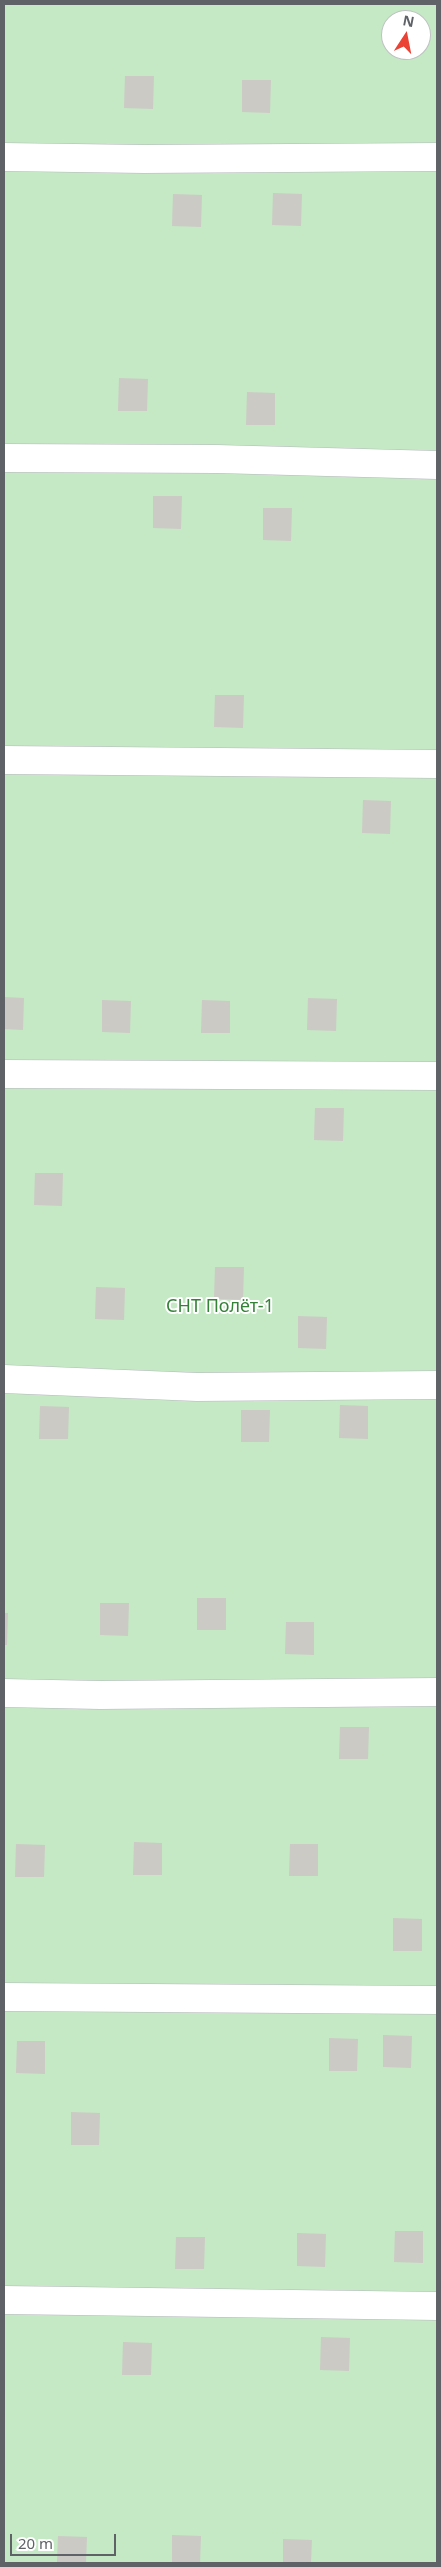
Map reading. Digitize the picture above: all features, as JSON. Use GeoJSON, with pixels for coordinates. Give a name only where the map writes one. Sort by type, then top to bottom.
{"type":"FeatureCollection","features":[{"type":"Feature","properties":{"kind":"lane"},"geometry":{"type":"LineString","coordinates":[[4,157],[144,159],[437,157]]}},
{"type":"Feature","properties":{"kind":"lane"},"geometry":{"type":"LineString","coordinates":[[4,458],[217,459],[437,465]]}},
{"type":"Feature","properties":{"kind":"lane"},"geometry":{"type":"LineString","coordinates":[[4,760],[437,764]]}},
{"type":"Feature","properties":{"kind":"lane"},"geometry":{"type":"LineString","coordinates":[[4,1074],[437,1076]]}},
{"type":"Feature","properties":{"kind":"lane"},"geometry":{"type":"LineString","coordinates":[[4,1379],[197,1387],[437,1385]]}},
{"type":"Feature","properties":{"kind":"lane"},"geometry":{"type":"LineString","coordinates":[[4,1693],[100,1695],[437,1692]]}},
{"type":"Feature","properties":{"kind":"lane"},"geometry":{"type":"LineString","coordinates":[[4,1997],[437,2000]]}},
{"type":"Feature","properties":{"kind":"lane"},"geometry":{"type":"LineString","coordinates":[[4,2300],[437,2306]]}},
{"type":"Feature","properties":{"kind":"green space","name":"СНТ Полёт-1"},"geometry":{"type":"Polygon","coordinates":[[[4,4],[437,4],[437,2563],[4,2563],[4,4]]]}},
{"type":"Feature","properties":{"kind":"building"},"geometry":{"type":"Polygon","coordinates":[[[125,76],[154,76],[153,109],[124,108],[125,76]]]}},
{"type":"Feature","properties":{"kind":"building"},"geometry":{"type":"Polygon","coordinates":[[[242,80],[271,80],[270,113],[242,112],[242,80]]]}},
{"type":"Feature","properties":{"kind":"building"},"geometry":{"type":"Polygon","coordinates":[[[273,193],[302,194],[301,226],[272,225],[273,193]]]}},
{"type":"Feature","properties":{"kind":"building"},"geometry":{"type":"Polygon","coordinates":[[[173,194],[202,195],[201,227],[172,226],[173,194]]]}},
{"type":"Feature","properties":{"kind":"building"},"geometry":{"type":"Polygon","coordinates":[[[119,378],[148,379],[147,411],[118,411],[119,378]]]}},
{"type":"Feature","properties":{"kind":"building"},"geometry":{"type":"Polygon","coordinates":[[[247,392],[275,393],[275,425],[246,425],[247,392]]]}},
{"type":"Feature","properties":{"kind":"building"},"geometry":{"type":"Polygon","coordinates":[[[153,496],[182,496],[181,529],[153,528],[153,496]]]}},
{"type":"Feature","properties":{"kind":"building"},"geometry":{"type":"Polygon","coordinates":[[[263,508],[292,508],[291,541],[263,540],[263,508]]]}},
{"type":"Feature","properties":{"kind":"building"},"geometry":{"type":"Polygon","coordinates":[[[215,695],[244,695],[243,728],[214,727],[215,695]]]}},
{"type":"Feature","properties":{"kind":"building"},"geometry":{"type":"Polygon","coordinates":[[[363,800],[391,801],[390,834],[362,833],[363,800]]]}},
{"type":"Feature","properties":{"kind":"building"},"geometry":{"type":"Polygon","coordinates":[[[4,997],[24,998],[23,1030],[4,1029],[4,997]]]}},
{"type":"Feature","properties":{"kind":"building"},"geometry":{"type":"Polygon","coordinates":[[[308,998],[337,999],[336,1031],[307,1030],[308,998]]]}},
{"type":"Feature","properties":{"kind":"building"},"geometry":{"type":"Polygon","coordinates":[[[102,1000],[131,1001],[130,1033],[102,1032],[102,1000]]]}},
{"type":"Feature","properties":{"kind":"building"},"geometry":{"type":"Polygon","coordinates":[[[202,1000],[230,1001],[230,1033],[201,1033],[202,1000]]]}},
{"type":"Feature","properties":{"kind":"building"},"geometry":{"type":"Polygon","coordinates":[[[315,1108],[344,1108],[343,1141],[314,1140],[315,1108]]]}},
{"type":"Feature","properties":{"kind":"building"},"geometry":{"type":"Polygon","coordinates":[[[35,1173],[63,1173],[62,1206],[34,1205],[35,1173]]]}},
{"type":"Feature","properties":{"kind":"building"},"geometry":{"type":"Polygon","coordinates":[[[215,1267],[244,1267],[243,1300],[214,1299],[215,1267]]]}},
{"type":"Feature","properties":{"kind":"building"},"geometry":{"type":"Polygon","coordinates":[[[96,1287],[125,1288],[124,1320],[95,1319],[96,1287]]]}},
{"type":"Feature","properties":{"kind":"building"},"geometry":{"type":"Polygon","coordinates":[[[298,1316],[327,1317],[326,1349],[298,1348],[298,1316]]]}},
{"type":"Feature","properties":{"kind":"building"},"geometry":{"type":"Polygon","coordinates":[[[340,1405],[368,1406],[368,1439],[339,1438],[340,1405]]]}},
{"type":"Feature","properties":{"kind":"building"},"geometry":{"type":"Polygon","coordinates":[[[40,1406],[69,1407],[68,1439],[39,1439],[40,1406]]]}},
{"type":"Feature","properties":{"kind":"building"},"geometry":{"type":"Polygon","coordinates":[[[241,1410],[270,1410],[269,1442],[241,1442],[241,1410]]]}},
{"type":"Feature","properties":{"kind":"building"},"geometry":{"type":"Polygon","coordinates":[[[197,1598],[226,1598],[226,1630],[197,1630],[197,1598]]]}},
{"type":"Feature","properties":{"kind":"building"},"geometry":{"type":"Polygon","coordinates":[[[100,1603],[129,1603],[128,1636],[100,1635],[100,1603]]]}},
{"type":"Feature","properties":{"kind":"building"},"geometry":{"type":"Polygon","coordinates":[[[4,1613],[8,1613],[7,1645],[4,1645],[4,1613]]]}},
{"type":"Feature","properties":{"kind":"building"},"geometry":{"type":"Polygon","coordinates":[[[286,1622],[314,1622],[314,1655],[285,1654],[286,1622]]]}},
{"type":"Feature","properties":{"kind":"building"},"geometry":{"type":"Polygon","coordinates":[[[340,1727],[369,1727],[368,1759],[339,1759],[340,1727]]]}},
{"type":"Feature","properties":{"kind":"building"},"geometry":{"type":"Polygon","coordinates":[[[134,1842],[162,1843],[162,1875],[133,1875],[134,1842]]]}},
{"type":"Feature","properties":{"kind":"building"},"geometry":{"type":"Polygon","coordinates":[[[16,1844],[45,1845],[44,1877],[15,1877],[16,1844]]]}},
{"type":"Feature","properties":{"kind":"building"},"geometry":{"type":"Polygon","coordinates":[[[290,1844],[318,1844],[318,1876],[289,1876],[290,1844]]]}},
{"type":"Feature","properties":{"kind":"building"},"geometry":{"type":"Polygon","coordinates":[[[393,1918],[422,1919],[422,1951],[393,1951],[393,1918]]]}},
{"type":"Feature","properties":{"kind":"building"},"geometry":{"type":"Polygon","coordinates":[[[383,2035],[412,2036],[411,2068],[383,2067],[383,2035]]]}},
{"type":"Feature","properties":{"kind":"building"},"geometry":{"type":"Polygon","coordinates":[[[329,2038],[358,2039],[357,2071],[329,2071],[329,2038]]]}},
{"type":"Feature","properties":{"kind":"building"},"geometry":{"type":"Polygon","coordinates":[[[17,2041],[45,2041],[45,2074],[16,2073],[17,2041]]]}},
{"type":"Feature","properties":{"kind":"building"},"geometry":{"type":"Polygon","coordinates":[[[71,2112],[100,2113],[99,2145],[71,2145],[71,2112]]]}},
{"type":"Feature","properties":{"kind":"building"},"geometry":{"type":"Polygon","coordinates":[[[395,2231],[423,2231],[423,2263],[394,2262],[395,2231]]]}},
{"type":"Feature","properties":{"kind":"building"},"geometry":{"type":"Polygon","coordinates":[[[297,2233],[326,2234],[325,2267],[297,2266],[297,2233]]]}},
{"type":"Feature","properties":{"kind":"building"},"geometry":{"type":"Polygon","coordinates":[[[176,2237],[205,2237],[204,2269],[175,2269],[176,2237]]]}},
{"type":"Feature","properties":{"kind":"building"},"geometry":{"type":"Polygon","coordinates":[[[321,2337],[350,2338],[349,2371],[320,2370],[321,2337]]]}},
{"type":"Feature","properties":{"kind":"building"},"geometry":{"type":"Polygon","coordinates":[[[123,2342],[152,2343],[151,2375],[122,2375],[123,2342]]]}},
{"type":"Feature","properties":{"kind":"building"},"geometry":{"type":"Polygon","coordinates":[[[172,2535],[201,2536],[200,2563],[172,2563],[172,2535]]]}},
{"type":"Feature","properties":{"kind":"building"},"geometry":{"type":"Polygon","coordinates":[[[58,2536],[87,2537],[86,2563],[57,2563],[58,2536]]]}},
{"type":"Feature","properties":{"kind":"building"},"geometry":{"type":"Polygon","coordinates":[[[283,2539],[312,2540],[311,2563],[283,2563],[283,2539]]]}}]}
